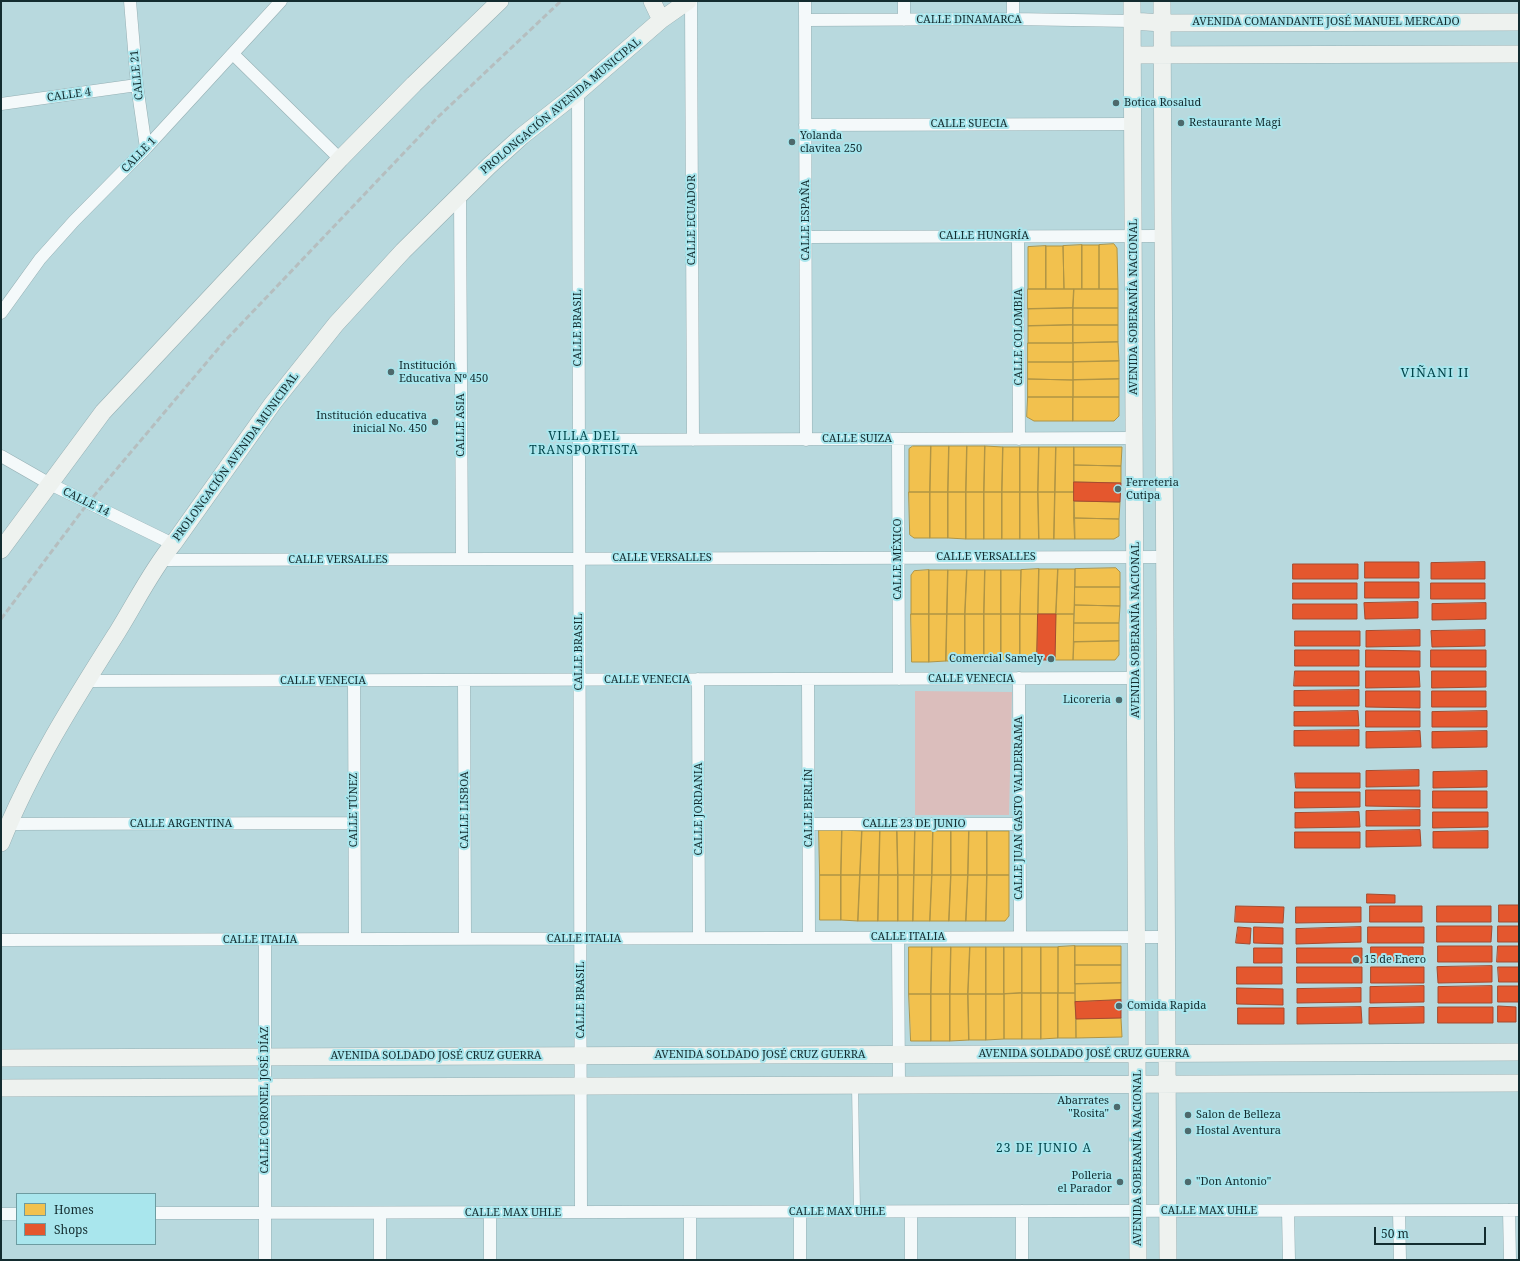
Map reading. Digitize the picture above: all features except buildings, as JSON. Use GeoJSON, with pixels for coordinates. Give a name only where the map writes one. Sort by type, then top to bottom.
{"type":"FeatureCollection","features":[{"type":"Feature","properties":{"kind":"street","name":"CALLE 21"},"geometry":{"type":"LineString","coordinates":[[130,1],[137,85],[146,148]]}},
{"type":"Feature","properties":{"kind":"street","name":"CALLE 1"},"geometry":{"type":"LineString","coordinates":[[1,313],[40,259],[74,221],[146,148],[281,1]]}},
{"type":"Feature","properties":{"kind":"street"},"geometry":{"type":"LineString","coordinates":[[652,1],[662,20]]}},
{"type":"Feature","properties":{"kind":"street","name":"PROLONGACIÓN AVENIDA MUNICIPAL"},"geometry":{"type":"LineString","coordinates":[[1,843],[39,761],[85,681],[160,560],[173,544],[273,403],[336,324],[403,251],[489,166],[522,136],[578,92],[662,20],[688,1]]}},
{"type":"Feature","properties":{"kind":"street","name":"CALLE ECUADOR"},"geometry":{"type":"LineString","coordinates":[[691,1],[693,440]]}},
{"type":"Feature","properties":{"kind":"street","name":"CALLE ESPAÑA"},"geometry":{"type":"LineString","coordinates":[[805,1],[806,440]]}},
{"type":"Feature","properties":{"kind":"street"},"geometry":{"type":"LineString","coordinates":[[904,1],[904,20]]}},
{"type":"Feature","properties":{"kind":"street"},"geometry":{"type":"LineString","coordinates":[[1013,1],[1013,19]]}},
{"type":"Feature","properties":{"kind":"street","name":"AVENIDA SOBERANÍA NACIONAL"},"geometry":{"type":"LineString","coordinates":[[1132,1],[1138,1260]]}},
{"type":"Feature","properties":{"kind":"street"},"geometry":{"type":"LineString","coordinates":[[1162,1],[1168,1260]]}},
{"type":"Feature","properties":{"kind":"street"},"geometry":{"type":"LineString","coordinates":[[1,550],[103,412],[340,158],[493,3]]}},
{"type":"Feature","properties":{"kind":"street","name":"CALLE DINAMARCA"},"geometry":{"type":"LineString","coordinates":[[805,20],[1013,19],[1132,22]]}},
{"type":"Feature","properties":{"kind":"street","name":"AVENIDA COMANDANTE JOSÉ MANUEL MERCADO"},"geometry":{"type":"LineString","coordinates":[[1132,22],[1519,22]]}},
{"type":"Feature","properties":{"kind":"street"},"geometry":{"type":"LineString","coordinates":[[233,54],[340,158]]}},
{"type":"Feature","properties":{"kind":"street"},"geometry":{"type":"LineString","coordinates":[[1133,55],[1519,54]]}},
{"type":"Feature","properties":{"kind":"street","name":"CALLE 4"},"geometry":{"type":"LineString","coordinates":[[1,104],[137,85]]}},
{"type":"Feature","properties":{"kind":"street","name":"CALLE BRASIL"},"geometry":{"type":"LineString","coordinates":[[578,92],[581,1212]]}},
{"type":"Feature","properties":{"kind":"street","name":"CALLE SUECIA"},"geometry":{"type":"LineString","coordinates":[[805,125],[1133,124]]}},
{"type":"Feature","properties":{"kind":"street","name":"CALLE ASIA"},"geometry":{"type":"LineString","coordinates":[[460,195],[462,559]]}},
{"type":"Feature","properties":{"kind":"street","name":"CALLE COLOMBIA"},"geometry":{"type":"LineString","coordinates":[[1018,236],[1019,439]]}},
{"type":"Feature","properties":{"kind":"street","name":"CALLE HUNGRÍA"},"geometry":{"type":"LineString","coordinates":[[806,237],[1163,236]]}},
{"type":"Feature","properties":{"kind":"street","name":"CALLE SUIZA"},"geometry":{"type":"LineString","coordinates":[[579,440],[1135,438]]}},
{"type":"Feature","properties":{"kind":"street","name":"CALLE MÉXICO"},"geometry":{"type":"LineString","coordinates":[[898,439],[899,679]]}},
{"type":"Feature","properties":{"kind":"street","name":"CALLE 14"},"geometry":{"type":"LineString","coordinates":[[1,456],[50,484],[173,544]]}},
{"type":"Feature","properties":{"kind":"street","name":"CALLE VERSALLES"},"geometry":{"type":"LineString","coordinates":[[160,560],[1164,557]]}},
{"type":"Feature","properties":{"kind":"street","name":"CALLE JUAN GASTO VALDERRAMA"},"geometry":{"type":"LineString","coordinates":[[1019,678],[1020,937]]}},
{"type":"Feature","properties":{"kind":"street","name":"CALLE VENECIA"},"geometry":{"type":"LineString","coordinates":[[85,681],[1136,678]]}},
{"type":"Feature","properties":{"kind":"street","name":"CALLE JORDANIA"},"geometry":{"type":"LineString","coordinates":[[698,679],[699,938]]}},
{"type":"Feature","properties":{"kind":"street","name":"CALLE BERLÍN"},"geometry":{"type":"LineString","coordinates":[[808,679],[810,938]]}},
{"type":"Feature","properties":{"kind":"street","name":"CALLE TÚNEZ"},"geometry":{"type":"LineString","coordinates":[[354,680],[355,939]]}},
{"type":"Feature","properties":{"kind":"street","name":"CALLE LISBOA"},"geometry":{"type":"LineString","coordinates":[[464,680],[465,939]]}},
{"type":"Feature","properties":{"kind":"street","name":"CALLE ARGENTINA"},"geometry":{"type":"LineString","coordinates":[[9,824],[354,823]]}},
{"type":"Feature","properties":{"kind":"street","name":"CALLE 23 DE JUNIO"},"geometry":{"type":"LineString","coordinates":[[809,824],[1020,824]]}},
{"type":"Feature","properties":{"kind":"street"},"geometry":{"type":"LineString","coordinates":[[898,937],[899,1085]]}},
{"type":"Feature","properties":{"kind":"street","name":"CALLE ITALIA"},"geometry":{"type":"LineString","coordinates":[[1,940],[1166,937]]}},
{"type":"Feature","properties":{"kind":"street","name":"CALLE CORONEL JOSÉ DÍAZ"},"geometry":{"type":"LineString","coordinates":[[265,940],[265,1260]]}},
{"type":"Feature","properties":{"kind":"street","name":"AVENIDA SOLDADO JOSÉ CRUZ GUERRA"},"geometry":{"type":"LineString","coordinates":[[1,1058],[1519,1052]]}},
{"type":"Feature","properties":{"kind":"street"},"geometry":{"type":"LineString","coordinates":[[1,1088],[1519,1082]]}},
{"type":"Feature","properties":{"kind":"street"},"geometry":{"type":"LineString","coordinates":[[1510,1260],[1514,1210]]}},
{"type":"Feature","properties":{"kind":"street","name":"CALLE MAX UHLE"},"geometry":{"type":"LineString","coordinates":[[156,1213],[1514,1210]]}},
{"type":"Feature","properties":{"kind":"street"},"geometry":{"type":"LineString","coordinates":[[1288,1211],[1289,1260]]}},
{"type":"Feature","properties":{"kind":"street"},"geometry":{"type":"LineString","coordinates":[[1399,1211],[1400,1260]]}},
{"type":"Feature","properties":{"kind":"street"},"geometry":{"type":"LineString","coordinates":[[690,1212],[690,1260]]}},
{"type":"Feature","properties":{"kind":"street"},"geometry":{"type":"LineString","coordinates":[[800,1212],[800,1260]]}},
{"type":"Feature","properties":{"kind":"street"},"geometry":{"type":"LineString","coordinates":[[911,1212],[911,1260]]}},
{"type":"Feature","properties":{"kind":"street"},"geometry":{"type":"LineString","coordinates":[[1022,1212],[1022,1260]]}},
{"type":"Feature","properties":{"kind":"street"},"geometry":{"type":"LineString","coordinates":[[380,1213],[380,1260]]}},
{"type":"Feature","properties":{"kind":"street"},"geometry":{"type":"LineString","coordinates":[[490,1213],[490,1260]]}},
{"type":"Feature","properties":{"kind":"street"},"geometry":{"type":"LineString","coordinates":[[1,1214],[16,1214]]}},
{"type":"Feature","properties":{"kind":"lane"},"geometry":{"type":"LineString","coordinates":[[855,1085],[857,1212]]}},
{"type":"Feature","properties":{"kind":"shaded area"},"geometry":{"type":"Polygon","coordinates":[[[915,691],[1012,692],[1009,815],[915,815],[915,691]]]}},
{"type":"Feature","properties":{"kind":"railway"},"geometry":{"type":"LineString","coordinates":[[1,619],[88,503],[223,343],[438,117],[561,1]]}},
{"type":"Feature","properties":{"kind":"place","name":"Botica Rosalud"},"geometry":{"type":"Point","coordinates":[1116,103]}},
{"type":"Feature","properties":{"kind":"place","name":"Restaurante Magi"},"geometry":{"type":"Point","coordinates":[1181,123]}},
{"type":"Feature","properties":{"kind":"place","name":"Yolanda clavitea 250"},"geometry":{"type":"Point","coordinates":[792,142]}},
{"type":"Feature","properties":{"kind":"place","name":"Institución Educativa Nº 450"},"geometry":{"type":"Point","coordinates":[391,372]}},
{"type":"Feature","properties":{"kind":"place","name":"Institución educativa inicial No. 450"},"geometry":{"type":"Point","coordinates":[435,422]}},
{"type":"Feature","properties":{"kind":"place","name":"Ferreteria Cutipa"},"geometry":{"type":"Point","coordinates":[1118,489]}},
{"type":"Feature","properties":{"kind":"place","name":"Comercial Samely"},"geometry":{"type":"Point","coordinates":[1051,659]}},
{"type":"Feature","properties":{"kind":"place","name":"Licoreria"},"geometry":{"type":"Point","coordinates":[1119,700]}},
{"type":"Feature","properties":{"kind":"place","name":"15 de Enero"},"geometry":{"type":"Point","coordinates":[1356,960]}},
{"type":"Feature","properties":{"kind":"place","name":"Comida Rapida"},"geometry":{"type":"Point","coordinates":[1119,1006]}},
{"type":"Feature","properties":{"kind":"place","name":"Abarrates \"Rosita\""},"geometry":{"type":"Point","coordinates":[1117,1107]}},
{"type":"Feature","properties":{"kind":"place","name":"Salon de Belleza"},"geometry":{"type":"Point","coordinates":[1188,1115]}},
{"type":"Feature","properties":{"kind":"place","name":"Hostal Aventura"},"geometry":{"type":"Point","coordinates":[1188,1131]}},
{"type":"Feature","properties":{"kind":"place","name":"Polleria el Parador"},"geometry":{"type":"Point","coordinates":[1120,1182]}},
{"type":"Feature","properties":{"kind":"place","name":"\"Don Antonio\""},"geometry":{"type":"Point","coordinates":[1188,1182]}},
{"type":"Feature","properties":{"kind":"district","name":"VIÑANI II"},"geometry":{"type":"Point","coordinates":[1435,373]}},
{"type":"Feature","properties":{"kind":"district","name":"VILLA DEL TRANSPORTISTA"},"geometry":{"type":"Point","coordinates":[584,444]}},
{"type":"Feature","properties":{"kind":"district","name":"23 DE JUNIO A"},"geometry":{"type":"Point","coordinates":[1044,1149]}}]}
